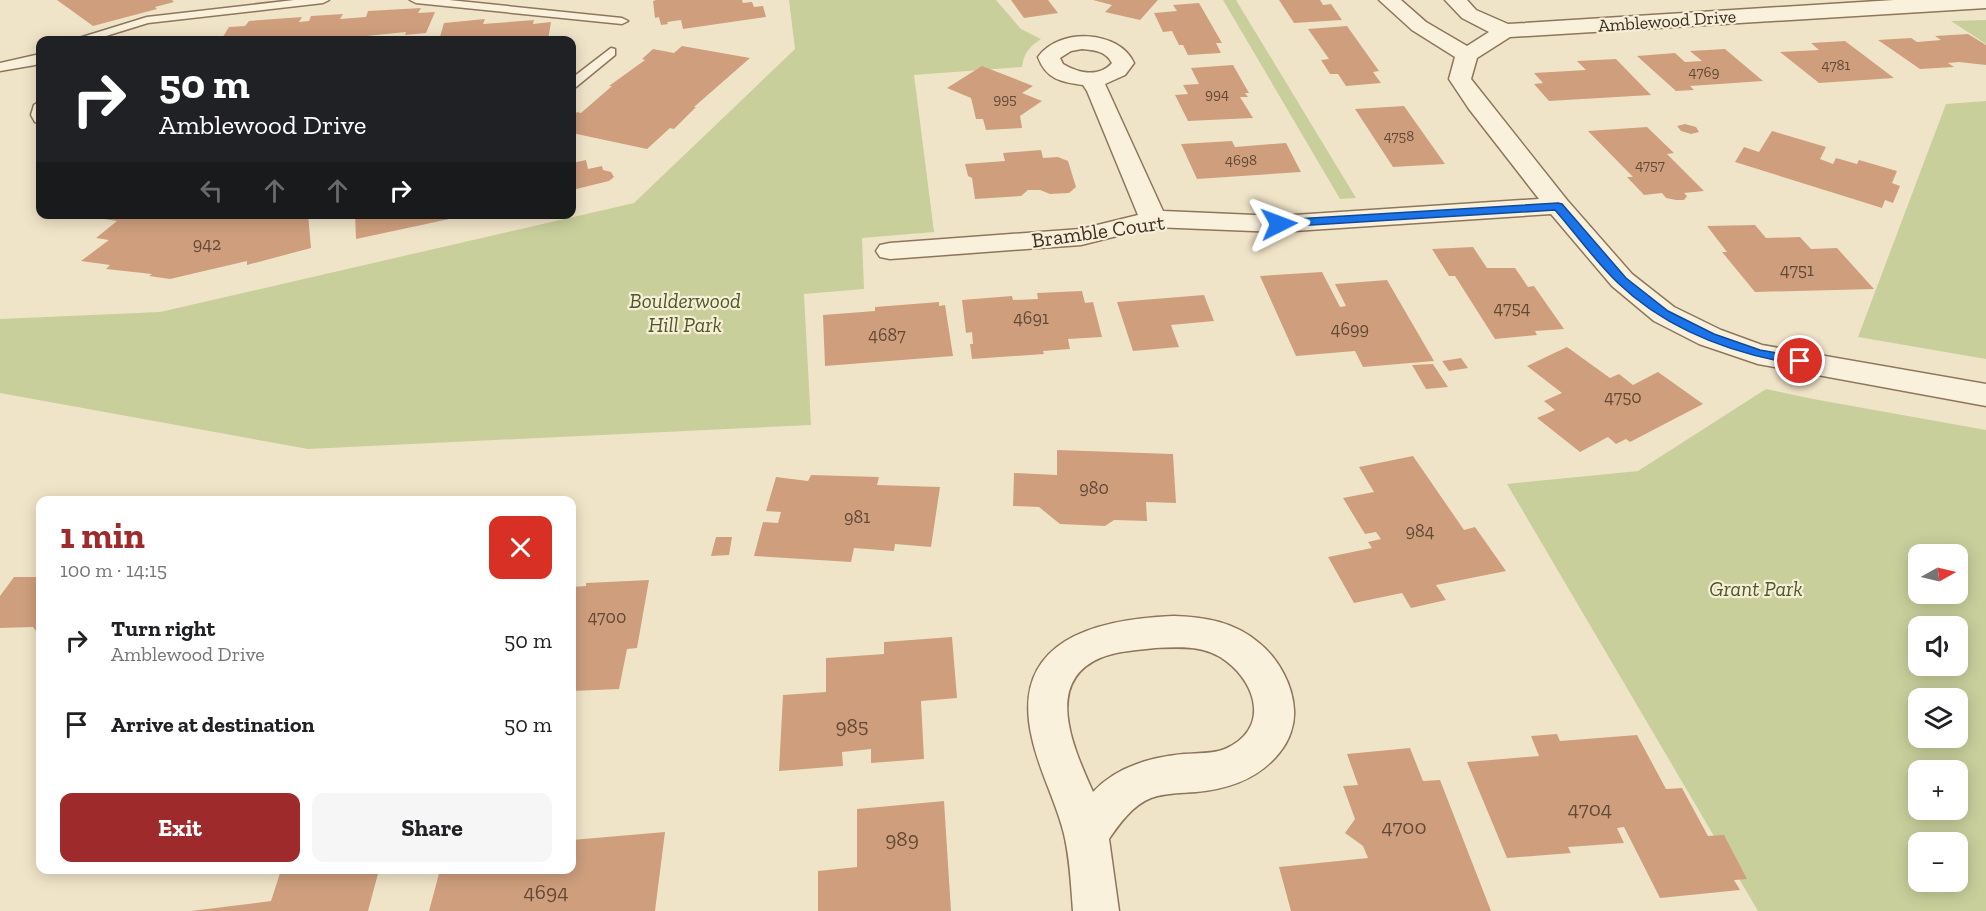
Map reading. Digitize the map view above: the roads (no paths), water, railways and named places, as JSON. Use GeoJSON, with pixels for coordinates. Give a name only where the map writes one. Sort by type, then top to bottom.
{"type":"FeatureCollection","features":[{"type":"Feature","properties":{"kind":"street"},"geometry":{"type":"LineString","coordinates":[[1389,0],[1419,26],[1467,55],[1460,79],[1477,104],[1558,206],[1622,280],[1664,314],[1710,337],[1758,354],[1986,395]]}},
{"type":"Feature","properties":{"kind":"street","name":"Amblewood Drive"},"geometry":{"type":"LineString","coordinates":[[1455,0],[1469,14],[1505,31]]}},
{"type":"Feature","properties":{"kind":"street","name":"Amblewood Drive"},"geometry":{"type":"LineString","coordinates":[[1467,55],[1505,31],[1860,4],[1986,2]]}},
{"type":"Feature","properties":{"kind":"street"},"geometry":{"type":"LineString","coordinates":[[1090,79],[1098,90],[1153,219]]}},
{"type":"Feature","properties":{"kind":"street","name":"Bramble Court"},"geometry":{"type":"LineString","coordinates":[[890,251],[1081,237],[1153,219],[1279,224],[1558,206]]}},
{"type":"Feature","properties":{"kind":"street"},"geometry":{"type":"LineString","coordinates":[[1086,834],[1106,808],[1129,787],[1156,777],[1224,771],[1252,757],[1270,734],[1275,706],[1267,678],[1247,654],[1219,638],[1189,631],[1117,637],[1088,645],[1065,662],[1050,685],[1047,713],[1054,741],[1086,834],[1096,911]]}},
{"type":"Feature","properties":{"kind":"lane"},"geometry":{"type":"LineString","coordinates":[[94,36],[147,20],[323,0]]}},
{"type":"Feature","properties":{"kind":"lane"},"geometry":{"type":"LineString","coordinates":[[416,0],[622,21]]}},
{"type":"Feature","properties":{"kind":"lane"},"geometry":{"type":"LineString","coordinates":[[576,81],[611,52]]}},
{"type":"Feature","properties":{"kind":"lane"},"geometry":{"type":"LineString","coordinates":[[0,67],[36,62]]}},
{"type":"Feature","properties":{"kind":"park label","name":"Boulderwood Hill Park"},"geometry":{"type":"Point","coordinates":[685,312]}},
{"type":"Feature","properties":{"kind":"park label","name":"Grant Park"},"geometry":{"type":"Point","coordinates":[1756,588]}}]}
